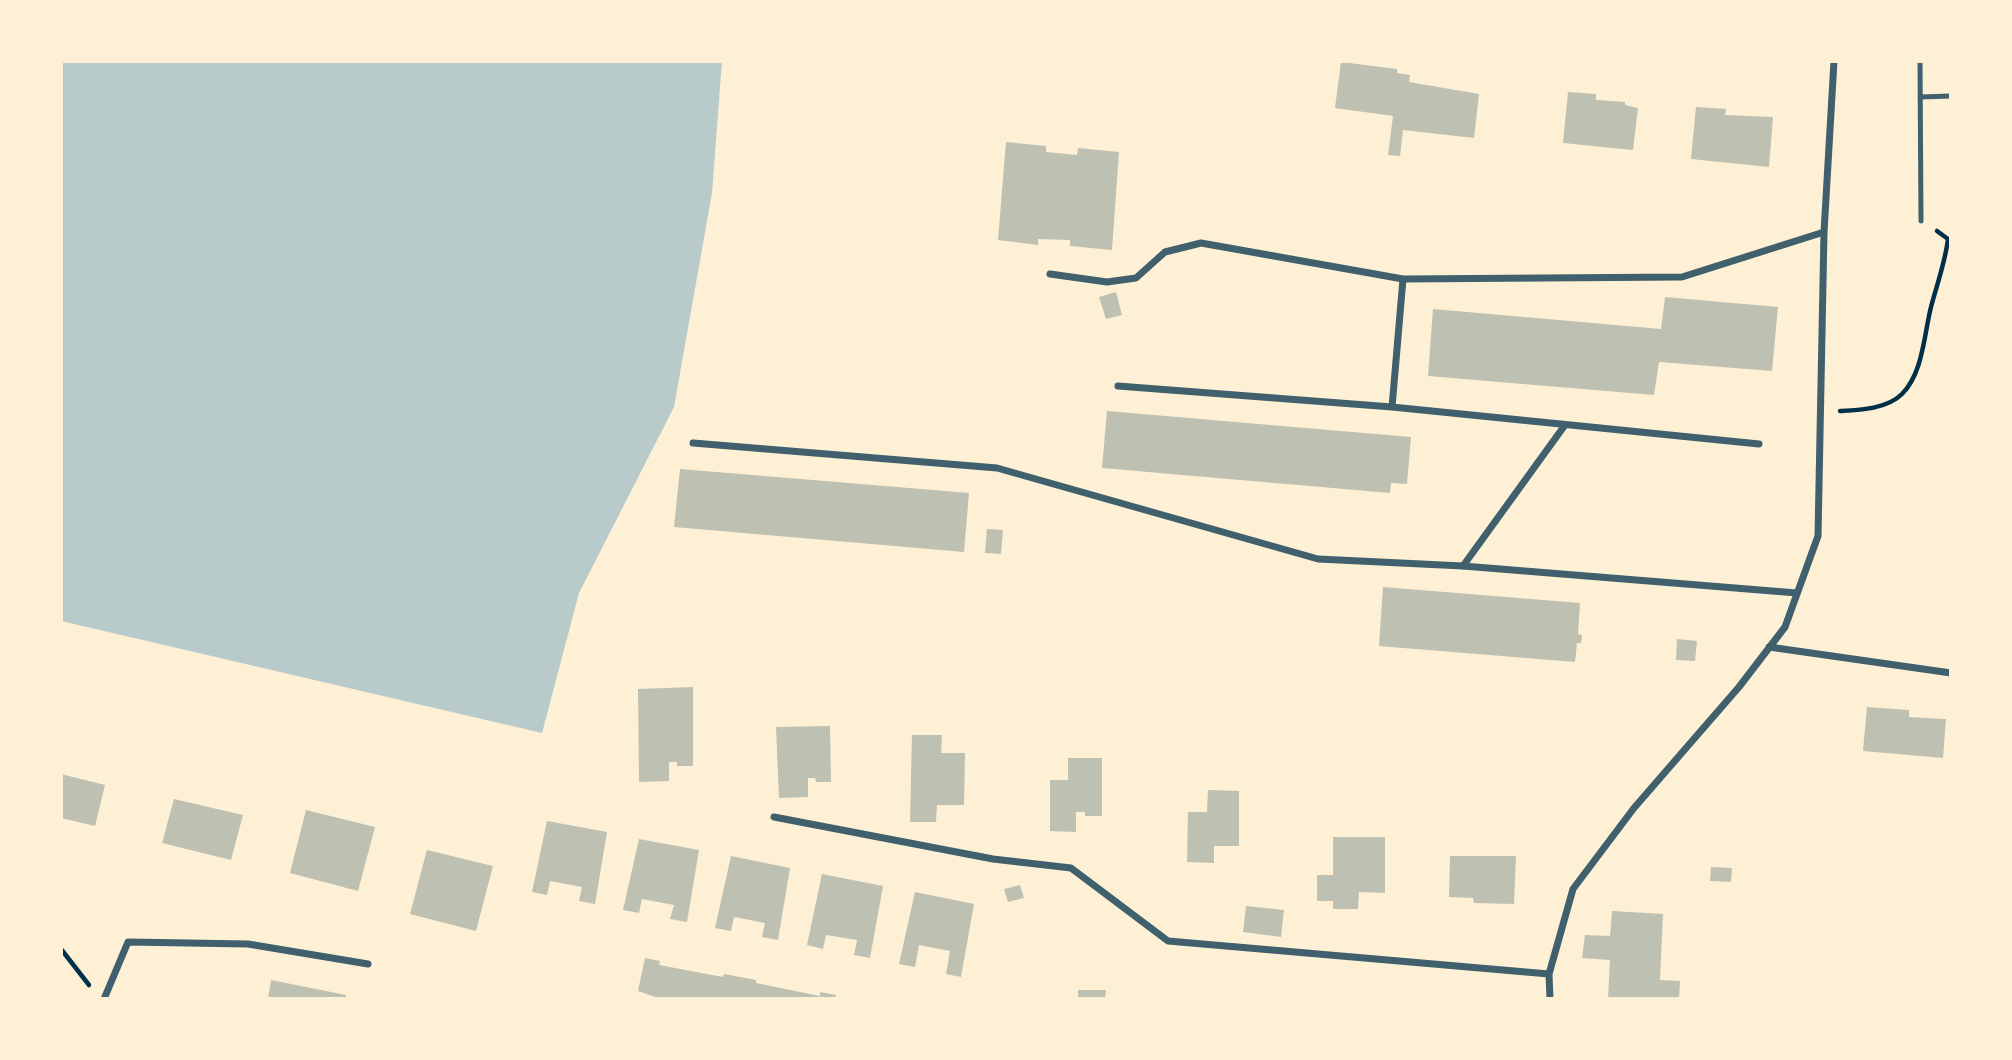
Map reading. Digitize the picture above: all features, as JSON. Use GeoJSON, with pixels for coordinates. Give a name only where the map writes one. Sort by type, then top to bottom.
{"type":"FeatureCollection","features":[{"type":"Feature","properties":{"kind":"street"},"geometry":{"type":"LineString","coordinates":[[1550,999],[1549,974],[1573,889],[1634,808],[1785,627],[1818,536],[1824,232],[1834,61]]}},
{"type":"Feature","properties":{"kind":"street"},"geometry":{"type":"LineString","coordinates":[[1050,274],[1107,282],[1136,278],[1165,252],[1201,243],[1403,279],[1682,277],[1824,232]]}},
{"type":"Feature","properties":{"kind":"street"},"geometry":{"type":"LineString","coordinates":[[1392,407],[1403,279]]}},
{"type":"Feature","properties":{"kind":"street"},"geometry":{"type":"LineString","coordinates":[[1118,386],[1392,407],[1759,444]]}},
{"type":"Feature","properties":{"kind":"street"},"geometry":{"type":"LineString","coordinates":[[1463,566],[1565,425]]}},
{"type":"Feature","properties":{"kind":"street"},"geometry":{"type":"LineString","coordinates":[[693,443],[997,468],[1318,559],[1463,566],[1797,593]]}},
{"type":"Feature","properties":{"kind":"street"},"geometry":{"type":"LineString","coordinates":[[1769,647],[1951,673]]}},
{"type":"Feature","properties":{"kind":"street"},"geometry":{"type":"LineString","coordinates":[[774,817],[993,859],[1071,868],[1168,941],[1549,974]]}},
{"type":"Feature","properties":{"kind":"street"},"geometry":{"type":"LineString","coordinates":[[105,999],[128,942],[248,944],[368,964]]}},
{"type":"Feature","properties":{"kind":"lane"},"geometry":{"type":"LineString","coordinates":[[1920,61],[1921,221]]}},
{"type":"Feature","properties":{"kind":"lane"},"geometry":{"type":"LineString","coordinates":[[1920,97],[1951,96]]}},
{"type":"Feature","properties":{"kind":"path"},"geometry":{"type":"LineString","coordinates":[[1821,412],[1859,410],[1888,404],[1902,394],[1916,371],[1931,305],[1945,265],[1948,239],[1921,221]]}},
{"type":"Feature","properties":{"kind":"path"},"geometry":{"type":"LineString","coordinates":[[61,949],[80,970],[94,994],[105,999]]}},
{"type":"Feature","properties":{"kind":"shaded area"},"geometry":{"type":"Polygon","coordinates":[[[61,61],[722,61],[712,193],[674,407],[579,593],[542,733],[61,621],[61,61]]]}},
{"type":"Feature","properties":{"kind":"building"},"geometry":{"type":"Polygon","coordinates":[[[1341,62],[1397,69],[1397,73],[1410,75],[1409,82],[1479,94],[1474,138],[1403,130],[1400,156],[1388,155],[1393,116],[1335,108],[1341,62]]]}},
{"type":"Feature","properties":{"kind":"building"},"geometry":{"type":"Polygon","coordinates":[[[1568,92],[1596,94],[1596,100],[1625,102],[1625,105],[1638,108],[1633,150],[1563,143],[1568,92]]]}},
{"type":"Feature","properties":{"kind":"building"},"geometry":{"type":"Polygon","coordinates":[[[1696,107],[1726,109],[1725,115],[1773,117],[1769,167],[1691,159],[1696,107]]]}},
{"type":"Feature","properties":{"kind":"building"},"geometry":{"type":"Polygon","coordinates":[[[1006,142],[1046,146],[1046,152],[1077,155],[1078,148],[1119,152],[1112,250],[1070,246],[1070,240],[1038,239],[1038,245],[998,240],[1006,142]]]}},
{"type":"Feature","properties":{"kind":"building"},"geometry":{"type":"Polygon","coordinates":[[[1116,292],[1122,315],[1106,319],[1099,297],[1116,292]]]}},
{"type":"Feature","properties":{"kind":"building"},"geometry":{"type":"Polygon","coordinates":[[[1665,297],[1778,307],[1772,371],[1659,362],[1654,395],[1428,376],[1433,309],[1661,329],[1665,297]]]}},
{"type":"Feature","properties":{"kind":"building"},"geometry":{"type":"Polygon","coordinates":[[[1107,411],[1411,437],[1407,484],[1391,483],[1390,493],[1102,468],[1107,411]]]}},
{"type":"Feature","properties":{"kind":"building"},"geometry":{"type":"Polygon","coordinates":[[[680,469],[969,493],[964,552],[674,527],[680,469]]]}},
{"type":"Feature","properties":{"kind":"building"},"geometry":{"type":"Polygon","coordinates":[[[987,529],[1003,530],[1001,554],[985,553],[987,529]]]}},
{"type":"Feature","properties":{"kind":"building"},"geometry":{"type":"Polygon","coordinates":[[[1383,587],[1580,603],[1578,634],[1582,635],[1581,643],[1577,643],[1575,662],[1379,646],[1383,587]]]}},
{"type":"Feature","properties":{"kind":"building"},"geometry":{"type":"Polygon","coordinates":[[[1677,639],[1697,641],[1695,661],[1676,660],[1677,639]]]}},
{"type":"Feature","properties":{"kind":"building"},"geometry":{"type":"Polygon","coordinates":[[[693,687],[693,766],[677,766],[677,762],[669,762],[669,781],[639,782],[638,689],[693,687]]]}},
{"type":"Feature","properties":{"kind":"building"},"geometry":{"type":"Polygon","coordinates":[[[1867,707],[1909,710],[1909,717],[1946,719],[1943,758],[1863,751],[1867,707]]]}},
{"type":"Feature","properties":{"kind":"building"},"geometry":{"type":"Polygon","coordinates":[[[830,726],[831,782],[816,782],[815,778],[808,778],[808,797],[779,798],[776,727],[830,726]]]}},
{"type":"Feature","properties":{"kind":"building"},"geometry":{"type":"Polygon","coordinates":[[[912,735],[942,735],[941,753],[965,753],[964,805],[937,805],[936,822],[910,822],[912,735]]]}},
{"type":"Feature","properties":{"kind":"building"},"geometry":{"type":"Polygon","coordinates":[[[1068,758],[1102,758],[1102,816],[1085,816],[1085,812],[1076,812],[1076,832],[1050,831],[1050,780],[1068,780],[1068,758]]]}},
{"type":"Feature","properties":{"kind":"building"},"geometry":{"type":"Polygon","coordinates":[[[61,774],[105,785],[95,826],[61,818],[61,774]]]}},
{"type":"Feature","properties":{"kind":"building"},"geometry":{"type":"Polygon","coordinates":[[[1208,790],[1239,791],[1239,846],[1214,846],[1214,863],[1187,862],[1188,812],[1207,812],[1208,790]]]}},
{"type":"Feature","properties":{"kind":"building"},"geometry":{"type":"Polygon","coordinates":[[[174,799],[243,815],[231,860],[162,843],[174,799]]]}},
{"type":"Feature","properties":{"kind":"building"},"geometry":{"type":"Polygon","coordinates":[[[306,810],[375,827],[358,891],[290,873],[306,810]]]}},
{"type":"Feature","properties":{"kind":"building"},"geometry":{"type":"Polygon","coordinates":[[[547,821],[607,832],[595,904],[579,901],[582,887],[550,881],[547,895],[532,892],[547,821]]]}},
{"type":"Feature","properties":{"kind":"building"},"geometry":{"type":"Polygon","coordinates":[[[1333,837],[1385,837],[1385,893],[1359,892],[1358,909],[1333,909],[1333,901],[1317,901],[1317,875],[1333,875],[1333,837]]]}},
{"type":"Feature","properties":{"kind":"building"},"geometry":{"type":"Polygon","coordinates":[[[639,839],[699,850],[687,922],[670,919],[674,905],[642,899],[639,913],[623,910],[639,839]]]}},
{"type":"Feature","properties":{"kind":"building"},"geometry":{"type":"Polygon","coordinates":[[[427,850],[493,866],[476,931],[410,914],[427,850]]]}},
{"type":"Feature","properties":{"kind":"building"},"geometry":{"type":"Polygon","coordinates":[[[731,856],[790,868],[778,940],[762,937],[765,923],[750,920],[734,917],[731,931],[715,928],[731,856]]]}},
{"type":"Feature","properties":{"kind":"building"},"geometry":{"type":"Polygon","coordinates":[[[1450,856],[1516,856],[1514,904],[1474,903],[1473,898],[1449,897],[1450,856]]]}},
{"type":"Feature","properties":{"kind":"building"},"geometry":{"type":"Polygon","coordinates":[[[1711,867],[1732,868],[1731,882],[1710,881],[1711,867]]]}},
{"type":"Feature","properties":{"kind":"building"},"geometry":{"type":"Polygon","coordinates":[[[822,874],[883,886],[870,958],[854,955],[857,940],[826,935],[823,949],[807,945],[822,874]]]}},
{"type":"Feature","properties":{"kind":"building"},"geometry":{"type":"Polygon","coordinates":[[[1020,885],[1024,898],[1008,902],[1004,889],[1020,885]]]}},
{"type":"Feature","properties":{"kind":"building"},"geometry":{"type":"Polygon","coordinates":[[[915,892],[974,904],[961,977],[946,974],[950,951],[919,945],[915,967],[899,964],[915,892]]]}},
{"type":"Feature","properties":{"kind":"building"},"geometry":{"type":"Polygon","coordinates":[[[1246,906],[1284,910],[1281,937],[1243,932],[1246,906]]]}},
{"type":"Feature","properties":{"kind":"building"},"geometry":{"type":"Polygon","coordinates":[[[1612,911],[1663,914],[1660,980],[1680,981],[1679,999],[1608,999],[1610,960],[1582,958],[1585,935],[1610,936],[1612,911]]]}},
{"type":"Feature","properties":{"kind":"building"},"geometry":{"type":"Polygon","coordinates":[[[645,958],[660,961],[659,965],[756,980],[756,983],[820,996],[820,992],[836,995],[835,999],[667,999],[638,991],[645,958]]]}},
{"type":"Feature","properties":{"kind":"building"},"geometry":{"type":"Polygon","coordinates":[[[271,980],[346,995],[345,999],[268,999],[271,980]]]}},
{"type":"Feature","properties":{"kind":"building"},"geometry":{"type":"Polygon","coordinates":[[[1078,990],[1106,990],[1105,999],[1078,999],[1078,990]]]}}]}
